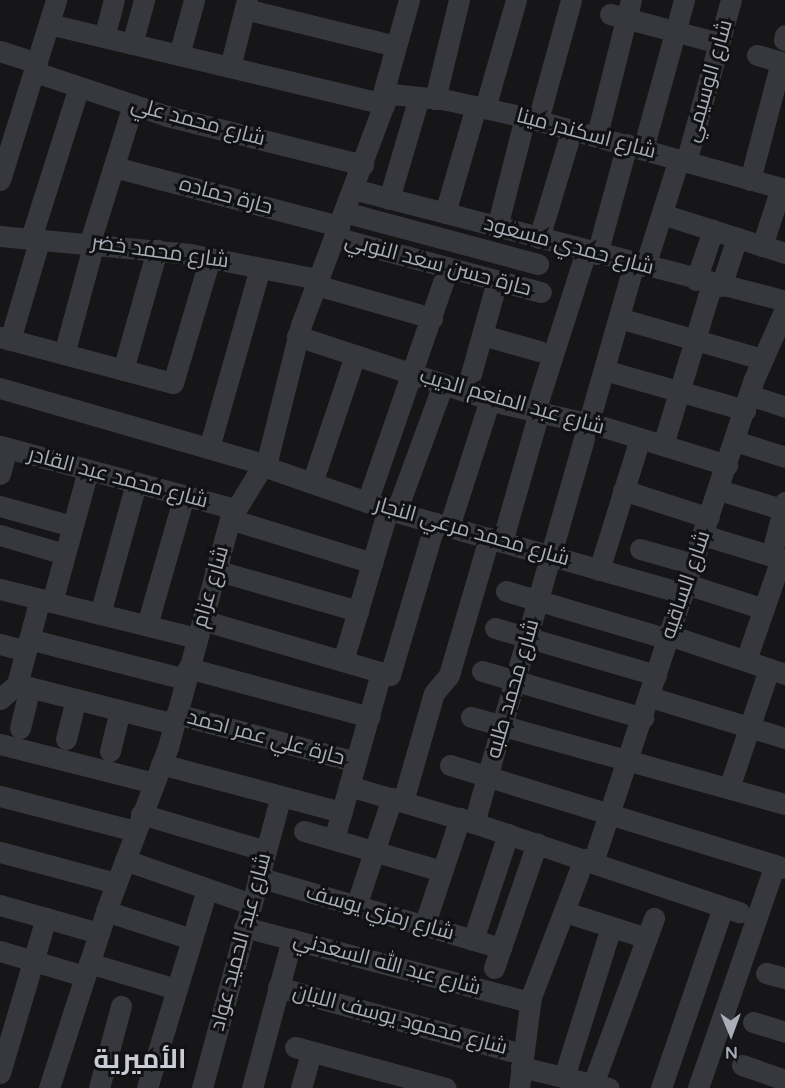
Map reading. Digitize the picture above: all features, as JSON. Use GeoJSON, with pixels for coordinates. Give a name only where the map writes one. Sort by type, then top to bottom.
{"type":"FeatureCollection","features":[{"type":"Feature","properties":{"kind":"street"},"geometry":{"type":"LineString","coordinates":[[0,180],[56,0]]}},
{"type":"Feature","properties":{"kind":"street"},"geometry":{"type":"LineString","coordinates":[[104,37],[114,0]]}},
{"type":"Feature","properties":{"kind":"street"},"geometry":{"type":"LineString","coordinates":[[132,44],[144,0]]}},
{"type":"Feature","properties":{"kind":"street"},"geometry":{"type":"LineString","coordinates":[[179,55],[194,0]]}},
{"type":"Feature","properties":{"kind":"street","name":"شارع عزام"},"geometry":{"type":"LineString","coordinates":[[49,1088],[86,969],[175,719],[215,570],[233,514],[264,465],[297,336],[363,165],[386,97],[396,46],[409,0]]}},
{"type":"Feature","properties":{"kind":"street"},"geometry":{"type":"LineString","coordinates":[[389,199],[427,98],[459,0]]}},
{"type":"Feature","properties":{"kind":"street"},"geometry":{"type":"LineString","coordinates":[[445,213],[516,0]]}},
{"type":"Feature","properties":{"kind":"street"},"geometry":{"type":"LineString","coordinates":[[497,227],[571,0]]}},
{"type":"Feature","properties":{"kind":"street"},"geometry":{"type":"LineString","coordinates":[[356,906],[374,851],[397,799],[434,693],[449,675],[592,252],[635,147],[684,0]]}},
{"type":"Feature","properties":{"kind":"street","name":"شارع الوسيمي"},"geometry":{"type":"LineString","coordinates":[[604,370],[619,318],[682,160],[731,0]]}},
{"type":"Feature","properties":{"kind":"street"},"geometry":{"type":"LineString","coordinates":[[230,67],[246,4],[396,46]]}},
{"type":"Feature","properties":{"kind":"street"},"geometry":{"type":"LineString","coordinates":[[597,135],[622,11],[675,31],[719,43]]}},
{"type":"Feature","properties":{"kind":"street","name":"شارع اسكندر مينا"},"geometry":{"type":"LineString","coordinates":[[49,24],[230,67],[386,97],[427,98],[531,118],[783,188]]}},
{"type":"Feature","properties":{"kind":"street","name":"شارع محمد علي"},"geometry":{"type":"LineString","coordinates":[[0,51],[79,87],[133,105],[363,165]]}},
{"type":"Feature","properties":{"kind":"street"},"geometry":{"type":"LineString","coordinates":[[750,180],[783,63],[757,55]]}},
{"type":"Feature","properties":{"kind":"street"},"geometry":{"type":"LineString","coordinates":[[79,87],[5,338],[174,383],[210,258]]}},
{"type":"Feature","properties":{"kind":"street"},"geometry":{"type":"LineString","coordinates":[[64,354],[92,243],[133,105]]}},
{"type":"Feature","properties":{"kind":"street"},"geometry":{"type":"LineString","coordinates":[[339,225],[530,261],[534,237],[572,129]]}},
{"type":"Feature","properties":{"kind":"street","name":"حارة حماده"},"geometry":{"type":"LineString","coordinates":[[114,167],[339,225]]}},
{"type":"Feature","properties":{"kind":"street"},"geometry":{"type":"LineString","coordinates":[[762,246],[783,188]]}},
{"type":"Feature","properties":{"kind":"street","name":"شارع حمدي مسعود"},"geometry":{"type":"LineString","coordinates":[[353,189],[785,301]]}},
{"type":"Feature","properties":{"kind":"street"},"geometry":{"type":"LineString","coordinates":[[662,214],[785,253]]}},
{"type":"Feature","properties":{"kind":"street","name":"حارة حسن سعد النوبي"},"geometry":{"type":"LineString","coordinates":[[339,225],[448,268],[541,292]]}},
{"type":"Feature","properties":{"kind":"street"},"geometry":{"type":"LineString","coordinates":[[663,445],[710,283],[713,230]]}},
{"type":"Feature","properties":{"kind":"street","name":"شارع محمد خضر"},"geometry":{"type":"LineString","coordinates":[[0,236],[92,243],[210,258],[317,282],[432,318]]}},
{"type":"Feature","properties":{"kind":"street"},"geometry":{"type":"LineString","coordinates":[[710,283],[737,238]]}},
{"type":"Feature","properties":{"kind":"street"},"geometry":{"type":"LineString","coordinates":[[123,370],[157,250]]}},
{"type":"Feature","properties":{"kind":"street"},"geometry":{"type":"LineString","coordinates":[[209,448],[260,268]]}},
{"type":"Feature","properties":{"kind":"street"},"geometry":{"type":"LineString","coordinates":[[367,502],[414,375],[448,268]]}},
{"type":"Feature","properties":{"kind":"street"},"geometry":{"type":"LineString","coordinates":[[466,392],[497,281]]}},
{"type":"Feature","properties":{"kind":"street","name":"شارع الساقيه"},"geometry":{"type":"LineString","coordinates":[[519,1088],[530,1002],[565,912],[610,815],[747,403],[771,355],[785,309]]}},
{"type":"Feature","properties":{"kind":"street"},"geometry":{"type":"LineString","coordinates":[[619,318],[695,340],[771,355]]}},
{"type":"Feature","properties":{"kind":"street"},"geometry":{"type":"LineString","coordinates":[[482,335],[539,351]]}},
{"type":"Feature","properties":{"kind":"street","name":"شارع عبد المنعم الديب"},"geometry":{"type":"LineString","coordinates":[[297,336],[466,392],[640,438],[727,465]]}},
{"type":"Feature","properties":{"kind":"street"},"geometry":{"type":"LineString","coordinates":[[312,483],[355,355]]}},
{"type":"Feature","properties":{"kind":"street"},"geometry":{"type":"LineString","coordinates":[[604,370],[680,392],[785,407]]}},
{"type":"Feature","properties":{"kind":"street","name":"شارع محمد طلبه"},"geometry":{"type":"LineString","coordinates":[[424,926],[442,871],[487,777],[604,370]]}},
{"type":"Feature","properties":{"kind":"street"},"geometry":{"type":"LineString","coordinates":[[343,661],[372,563],[443,384]]}},
{"type":"Feature","properties":{"kind":"street","name":"شارع محمد مرعي النجار"},"geometry":{"type":"LineString","coordinates":[[0,388],[209,448],[392,510],[599,570],[687,580]]}},
{"type":"Feature","properties":{"kind":"street"},"geometry":{"type":"LineString","coordinates":[[334,840],[369,717],[490,399]]}},
{"type":"Feature","properties":{"kind":"street"},"geometry":{"type":"LineString","coordinates":[[599,570],[640,438]]}},
{"type":"Feature","properties":{"kind":"street"},"geometry":{"type":"LineString","coordinates":[[735,441],[785,457]]}},
{"type":"Feature","properties":{"kind":"street"},"geometry":{"type":"LineString","coordinates":[[0,474],[4,447]]}},
{"type":"Feature","properties":{"kind":"street","name":"شارع محمد عبد القادر"},"geometry":{"type":"LineString","coordinates":[[4,447],[184,496],[372,563]]}},
{"type":"Feature","properties":{"kind":"street"},"geometry":{"type":"LineString","coordinates":[[20,728],[28,645],[64,554],[88,470]]}},
{"type":"Feature","properties":{"kind":"street"},"geometry":{"type":"LineString","coordinates":[[100,614],[136,483]]}},
{"type":"Feature","properties":{"kind":"street"},"geometry":{"type":"LineString","coordinates":[[623,490],[779,559]]}},
{"type":"Feature","properties":{"kind":"street"},"geometry":{"type":"LineString","coordinates":[[719,490],[784,507],[779,559],[746,660]]}},
{"type":"Feature","properties":{"kind":"street"},"geometry":{"type":"LineString","coordinates":[[147,625],[184,496]]}},
{"type":"Feature","properties":{"kind":"street"},"geometry":{"type":"LineString","coordinates":[[0,507],[72,526]]}},
{"type":"Feature","properties":{"kind":"street"},"geometry":{"type":"LineString","coordinates":[[0,535],[64,554]]}},
{"type":"Feature","properties":{"kind":"street"},"geometry":{"type":"LineString","coordinates":[[640,549],[687,580],[764,609]]}},
{"type":"Feature","properties":{"kind":"street"},"geometry":{"type":"LineString","coordinates":[[215,570],[358,611]]}},
{"type":"Feature","properties":{"kind":"street"},"geometry":{"type":"LineString","coordinates":[[0,589],[147,625],[200,629],[343,661],[386,674]]}},
{"type":"Feature","properties":{"kind":"street"},"geometry":{"type":"LineString","coordinates":[[506,591],[777,671],[749,727],[729,788]]}},
{"type":"Feature","properties":{"kind":"street"},"geometry":{"type":"LineString","coordinates":[[495,628],[656,675]]}},
{"type":"Feature","properties":{"kind":"street"},"geometry":{"type":"LineString","coordinates":[[0,644],[28,645],[187,673],[369,717]]}},
{"type":"Feature","properties":{"kind":"street"},"geometry":{"type":"LineString","coordinates":[[482,671],[643,718]]}},
{"type":"Feature","properties":{"kind":"street"},"geometry":{"type":"LineString","coordinates":[[0,699],[23,686]]}},
{"type":"Feature","properties":{"kind":"street","name":"حارة علي عمر احمد"},"geometry":{"type":"LineString","coordinates":[[23,686],[120,710],[175,719],[356,762]]}},
{"type":"Feature","properties":{"kind":"street"},"geometry":{"type":"LineString","coordinates":[[650,697],[785,738]]}},
{"type":"Feature","properties":{"kind":"street"},"geometry":{"type":"LineString","coordinates":[[66,739],[76,699]]}},
{"type":"Feature","properties":{"kind":"street"},"geometry":{"type":"LineString","coordinates":[[110,751],[120,710]]}},
{"type":"Feature","properties":{"kind":"street"},"geometry":{"type":"LineString","coordinates":[[471,717],[785,804]]}},
{"type":"Feature","properties":{"kind":"street"},"geometry":{"type":"LineString","coordinates":[[0,744],[281,796],[342,812]]}},
{"type":"Feature","properties":{"kind":"street"},"geometry":{"type":"LineString","coordinates":[[450,765],[780,866],[698,1088]]}},
{"type":"Feature","properties":{"kind":"street"},"geometry":{"type":"LineString","coordinates":[[349,786],[537,843],[731,909],[662,1088]]}},
{"type":"Feature","properties":{"kind":"street"},"geometry":{"type":"LineString","coordinates":[[0,796],[266,851]]}},
{"type":"Feature","properties":{"kind":"street","name":"شارع عبد الحميد عواد"},"geometry":{"type":"LineString","coordinates":[[202,1088],[281,796]]}},
{"type":"Feature","properties":{"kind":"street"},"geometry":{"type":"LineString","coordinates":[[304,831],[442,871]]}},
{"type":"Feature","properties":{"kind":"street"},"geometry":{"type":"LineString","coordinates":[[473,940],[508,834]]}},
{"type":"Feature","properties":{"kind":"street","name":"شارع رمزي يوسف"},"geometry":{"type":"LineString","coordinates":[[258,877],[473,940],[498,958],[537,843]]}},
{"type":"Feature","properties":{"kind":"street"},"geometry":{"type":"LineString","coordinates":[[0,852],[116,883]]}},
{"type":"Feature","properties":{"kind":"street"},"geometry":{"type":"LineString","coordinates":[[124,860],[250,904]]}},
{"type":"Feature","properties":{"kind":"street"},"geometry":{"type":"LineString","coordinates":[[147,1088],[207,889]]}},
{"type":"Feature","properties":{"kind":"street"},"geometry":{"type":"LineString","coordinates":[[0,905],[99,933]]}},
{"type":"Feature","properties":{"kind":"street"},"geometry":{"type":"LineString","coordinates":[[106,911],[191,939]]}},
{"type":"Feature","properties":{"kind":"street"},"geometry":{"type":"LineString","coordinates":[[565,912],[647,938]]}},
{"type":"Feature","properties":{"kind":"street"},"geometry":{"type":"LineString","coordinates":[[0,1073],[46,918]]}},
{"type":"Feature","properties":{"kind":"street"},"geometry":{"type":"LineString","coordinates":[[594,1086],[654,918]]}},
{"type":"Feature","properties":{"kind":"street","name":"شارع عبد الله السعدني"},"geometry":{"type":"LineString","coordinates":[[244,927],[530,1002]]}},
{"type":"Feature","properties":{"kind":"street"},"geometry":{"type":"LineString","coordinates":[[564,1077],[611,927]]}},
{"type":"Feature","properties":{"kind":"street"},"geometry":{"type":"LineString","coordinates":[[252,1088],[292,939]]}},
{"type":"Feature","properties":{"kind":"street"},"geometry":{"type":"LineString","coordinates":[[0,951],[33,961],[86,969],[176,989]]}},
{"type":"Feature","properties":{"kind":"street","name":"شارع محمود يوسف اللبان"},"geometry":{"type":"LineString","coordinates":[[278,987],[522,1060],[594,1086]]}},
{"type":"Feature","properties":{"kind":"street"},"geometry":{"type":"LineString","coordinates":[[99,1088],[121,1006]]}},
{"type":"Feature","properties":{"kind":"street"},"geometry":{"type":"LineString","coordinates":[[753,1022],[785,1032]]}},
{"type":"Feature","properties":{"kind":"street"},"geometry":{"type":"LineString","coordinates":[[301,1088],[303,1050],[373,1079],[446,1088]]}},
{"type":"Feature","properties":{"kind":"street"},"geometry":{"type":"LineString","coordinates":[[742,1065],[785,1080]]}},
{"type":"Feature","properties":{"kind":"district","name":"الأميرية"},"geometry":{"type":"Point","coordinates":[140,1060]}}]}
